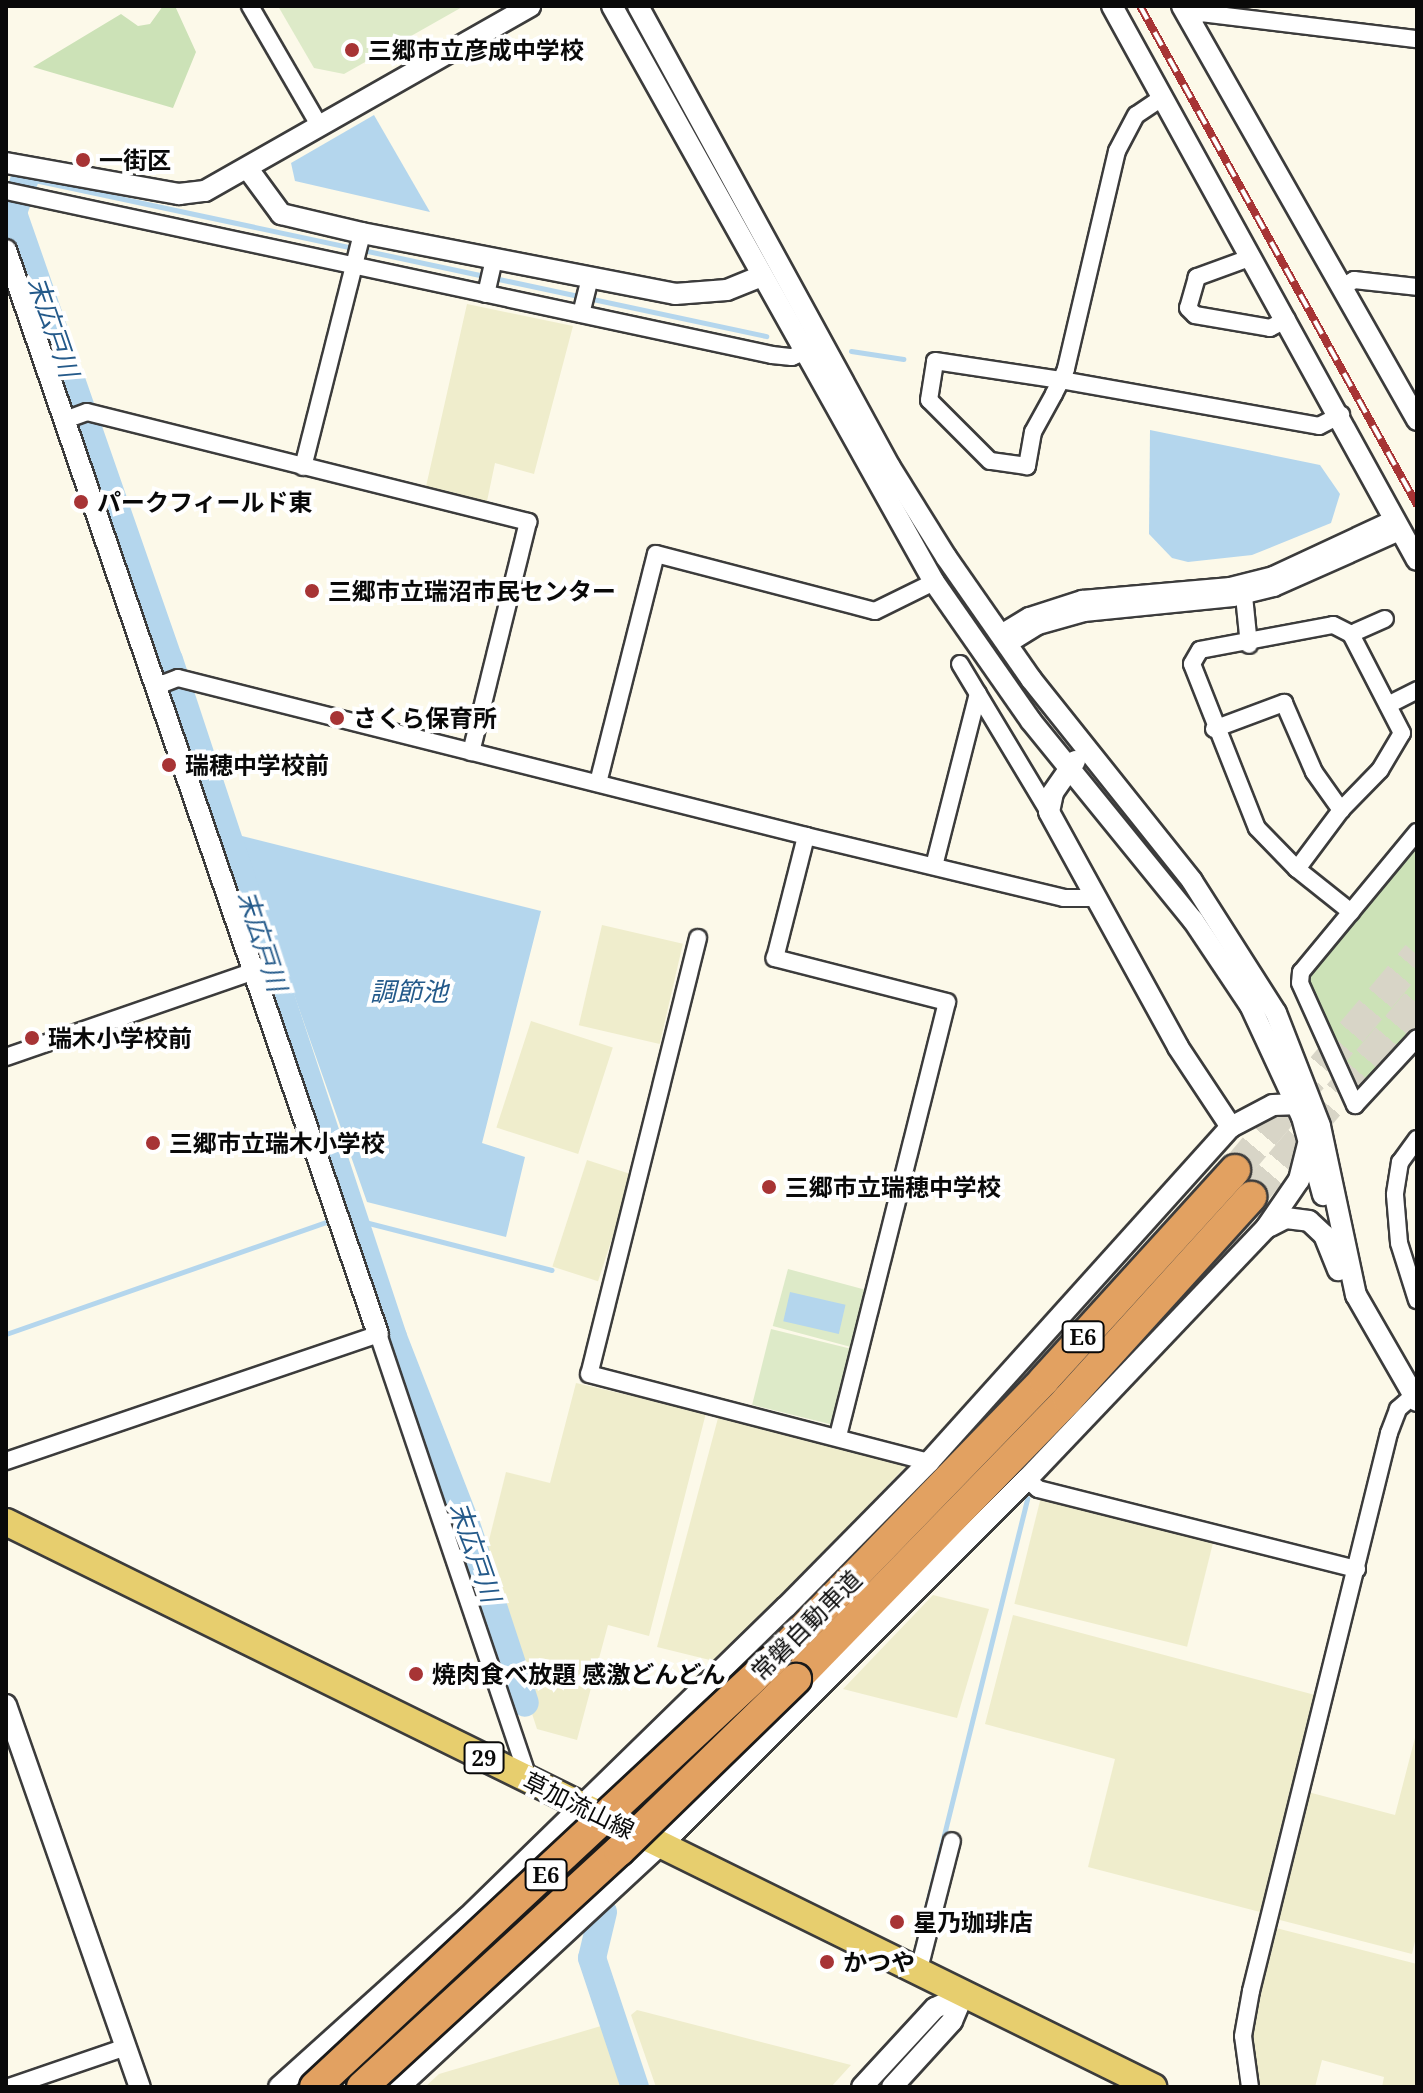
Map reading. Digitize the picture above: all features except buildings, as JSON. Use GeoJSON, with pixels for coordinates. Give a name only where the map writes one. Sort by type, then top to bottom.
{"type":"FeatureCollection","features":[{"type":"Feature","properties":{"kind":"highway","name":"常磐自動車道"},"geometry":{"type":"LineString","coordinates":[[315,2087],[774,1659],[1044,1380],[1235,1170]]}},
{"type":"Feature","properties":{"kind":"highway","name":"常磐自動車道"},"geometry":{"type":"LineString","coordinates":[[362,2087],[619,1851],[796,1679],[1068,1399],[1251,1197]]}},
{"type":"Feature","properties":{"kind":"main road","name":"草加流山線"},"geometry":{"type":"LineString","coordinates":[[6,1522],[529,1780],[573,1816],[661,1845],[1153,2087]]}},
{"type":"Feature","properties":{"kind":"street"},"geometry":{"type":"LineString","coordinates":[[250,6],[319,125]]}},
{"type":"Feature","properties":{"kind":"street"},"geometry":{"type":"LineString","coordinates":[[6,163],[179,194],[205,191],[530,6]]}},
{"type":"Feature","properties":{"kind":"street"},"geometry":{"type":"LineString","coordinates":[[612,6],[934,582],[1071,772],[1222,959],[1250,1005],[1304,1104],[1309,1141],[1338,1270]]}},
{"type":"Feature","properties":{"kind":"street"},"geometry":{"type":"LineString","coordinates":[[638,6],[890,467],[1002,640],[1223,924],[1276,1013],[1351,1280],[1384,1351]]}},
{"type":"Feature","properties":{"kind":"street"},"geometry":{"type":"LineString","coordinates":[[1112,6],[1341,415],[1417,560]]}},
{"type":"Feature","properties":{"kind":"street"},"geometry":{"type":"LineString","coordinates":[[1417,39],[1186,13],[1417,420]]}},
{"type":"Feature","properties":{"kind":"street"},"geometry":{"type":"LineString","coordinates":[[1163,97],[1136,115],[1117,151],[1061,380],[1033,432],[1027,466],[990,461],[929,400],[935,361],[1061,380],[1319,426],[1341,415]]}},
{"type":"Feature","properties":{"kind":"street"},"geometry":{"type":"LineString","coordinates":[[248,169],[281,214],[361,238],[493,266],[588,285],[701,296],[761,276]]}},
{"type":"Feature","properties":{"kind":"street"},"geometry":{"type":"LineString","coordinates":[[6,191],[772,355],[804,352]]}},
{"type":"Feature","properties":{"kind":"street"},"geometry":{"type":"LineString","coordinates":[[303,467],[361,238]]}},
{"type":"Feature","properties":{"kind":"street"},"geometry":{"type":"LineString","coordinates":[[6,250],[74,416],[168,682],[251,972],[529,1780]]}},
{"type":"Feature","properties":{"kind":"street"},"geometry":{"type":"LineString","coordinates":[[1252,257],[1197,277],[1188,308],[1195,315],[1270,328],[1287,319]]}},
{"type":"Feature","properties":{"kind":"street"},"geometry":{"type":"LineString","coordinates":[[486,294],[493,266]]}},
{"type":"Feature","properties":{"kind":"street"},"geometry":{"type":"LineString","coordinates":[[1342,287],[1354,280],[1417,287]]}},
{"type":"Feature","properties":{"kind":"street"},"geometry":{"type":"LineString","coordinates":[[581,314],[588,285]]}},
{"type":"Feature","properties":{"kind":"street"},"geometry":{"type":"LineString","coordinates":[[74,416],[303,467],[528,522],[471,752]]}},
{"type":"Feature","properties":{"kind":"street"},"geometry":{"type":"LineString","coordinates":[[1002,640],[1029,616],[1082,599],[1230,586],[1273,575],[1398,525]]}},
{"type":"Feature","properties":{"kind":"street"},"geometry":{"type":"LineString","coordinates":[[1002,640],[1084,613],[1244,596],[1319,571],[1398,525]]}},
{"type":"Feature","properties":{"kind":"street"},"geometry":{"type":"LineString","coordinates":[[598,783],[656,554],[875,611],[934,582]]}},
{"type":"Feature","properties":{"kind":"street"},"geometry":{"type":"LineString","coordinates":[[1244,596],[1249,645]]}},
{"type":"Feature","properties":{"kind":"street"},"geometry":{"type":"LineString","coordinates":[[1351,912],[1297,869],[1257,828],[1214,729],[1192,664],[1200,650],[1249,645],[1322,625],[1351,634],[1385,619]]}},
{"type":"Feature","properties":{"kind":"street"},"geometry":{"type":"LineString","coordinates":[[1297,869],[1341,810],[1380,770],[1402,733],[1351,634]]}},
{"type":"Feature","properties":{"kind":"street"},"geometry":{"type":"LineString","coordinates":[[960,664],[1049,812],[1178,1047],[1231,1127]]}},
{"type":"Feature","properties":{"kind":"street"},"geometry":{"type":"LineString","coordinates":[[1031,679],[1043,711],[1074,757],[1071,772],[1053,793],[1049,812]]}},
{"type":"Feature","properties":{"kind":"street"},"geometry":{"type":"LineString","coordinates":[[168,682],[471,752],[1084,902],[1096,898]]}},
{"type":"Feature","properties":{"kind":"street"},"geometry":{"type":"LineString","coordinates":[[1388,705],[1417,690]]}},
{"type":"Feature","properties":{"kind":"street"},"geometry":{"type":"LineString","coordinates":[[934,866],[978,694]]}},
{"type":"Feature","properties":{"kind":"street"},"geometry":{"type":"LineString","coordinates":[[1214,729],[1284,703],[1314,772],[1341,810]]}},
{"type":"Feature","properties":{"kind":"street"},"geometry":{"type":"LineString","coordinates":[[1417,832],[1301,972],[1300,983],[1349,1100],[1355,1105],[1364,1101],[1417,1038]]}},
{"type":"Feature","properties":{"kind":"street"},"geometry":{"type":"LineString","coordinates":[[806,836],[775,958],[947,1002],[838,1436]]}},
{"type":"Feature","properties":{"kind":"street"},"geometry":{"type":"LineString","coordinates":[[698,938],[589,1374],[929,1462]]}},
{"type":"Feature","properties":{"kind":"street"},"geometry":{"type":"LineString","coordinates":[[6,1057],[251,972]]}},
{"type":"Feature","properties":{"kind":"street"},"geometry":{"type":"LineString","coordinates":[[279,2087],[670,1723],[929,1462],[1231,1127],[1273,1105],[1304,1104]]}},
{"type":"Feature","properties":{"kind":"street"},"geometry":{"type":"LineString","coordinates":[[1417,1139],[1400,1162],[1395,1195],[1399,1243],[1417,1300]]}},
{"type":"Feature","properties":{"kind":"street"},"geometry":{"type":"LineString","coordinates":[[399,2087],[661,1845],[1027,1479],[1266,1228],[1299,1180],[1309,1141]]}},
{"type":"Feature","properties":{"kind":"street"},"geometry":{"type":"LineString","coordinates":[[1250,2087],[1243,2036],[1251,1991],[1389,1433],[1398,1409],[1416,1397],[1357,1318],[1324,1235],[1309,1221],[1286,1218],[1266,1228]]}},
{"type":"Feature","properties":{"kind":"street"},"geometry":{"type":"LineString","coordinates":[[6,1461],[378,1334]]}},
{"type":"Feature","properties":{"kind":"street"},"geometry":{"type":"LineString","coordinates":[[1027,1479],[1038,1489],[1357,1569]]}},
{"type":"Feature","properties":{"kind":"street"},"geometry":{"type":"LineString","coordinates":[[6,1705],[140,2087]]}},
{"type":"Feature","properties":{"kind":"street"},"geometry":{"type":"LineString","coordinates":[[670,1723],[727,1781]]}},
{"type":"Feature","properties":{"kind":"street"},"geometry":{"type":"LineString","coordinates":[[573,1816],[620,1884]]}},
{"type":"Feature","properties":{"kind":"street"},"geometry":{"type":"LineString","coordinates":[[918,1973],[952,1841]]}},
{"type":"Feature","properties":{"kind":"street"},"geometry":{"type":"LineString","coordinates":[[862,2087],[935,2008],[963,1995]]}},
{"type":"Feature","properties":{"kind":"street"},"geometry":{"type":"LineString","coordinates":[[892,2087],[952,2021],[963,1995]]}},
{"type":"Feature","properties":{"kind":"street"},"geometry":{"type":"LineString","coordinates":[[9,2087],[126,2047]]}},
{"type":"Feature","properties":{"kind":"shaded area"},"geometry":{"type":"Polygon","coordinates":[[[467,304],[573,326],[534,474],[495,463],[486,506],[425,491],[467,304]]]}},
{"type":"Feature","properties":{"kind":"shaded area"},"geometry":{"type":"Polygon","coordinates":[[[602,925],[683,944],[660,1044],[579,1025],[602,925]]]}},
{"type":"Feature","properties":{"kind":"shaded area"},"geometry":{"type":"Polygon","coordinates":[[[531,1021],[613,1048],[578,1154],[496,1128],[531,1021]]]}},
{"type":"Feature","properties":{"kind":"shaded area"},"geometry":{"type":"Polygon","coordinates":[[[587,1160],[633,1175],[598,1281],[552,1267],[587,1160]]]}},
{"type":"Feature","properties":{"kind":"shaded area"},"geometry":{"type":"Polygon","coordinates":[[[576,1383],[706,1413],[649,1636],[608,1625],[577,1740],[537,1729],[483,1564],[506,1472],[550,1483],[576,1383]]]}},
{"type":"Feature","properties":{"kind":"shaded area"},"geometry":{"type":"Polygon","coordinates":[[[718,1418],[907,1465],[718,1662],[657,1647],[718,1418]]]}},
{"type":"Feature","properties":{"kind":"shaded area"},"geometry":{"type":"Polygon","coordinates":[[[1041,1497],[1214,1540],[1187,1647],[1014,1604],[1041,1497]]]}},
{"type":"Feature","properties":{"kind":"shaded area"},"geometry":{"type":"Polygon","coordinates":[[[933,1595],[989,1609],[957,1718],[843,1689],[933,1595]]]}},
{"type":"Feature","properties":{"kind":"shaded area"},"geometry":{"type":"Polygon","coordinates":[[[1013,1615],[1315,1695],[1260,1912],[1088,1867],[1115,1759],[985,1724],[1013,1615]]]}},
{"type":"Feature","properties":{"kind":"shaded area"},"geometry":{"type":"Polygon","coordinates":[[[1417,1730],[1417,1933],[1412,1954],[1276,1919],[1308,1792],[1395,1815],[1417,1730]]]}},
{"type":"Feature","properties":{"kind":"shaded area"},"geometry":{"type":"Polygon","coordinates":[[[1276,1928],[1417,1964],[1417,2087],[1382,2087],[1384,2077],[1322,2060],[1315,2087],[1257,2087],[1253,2027],[1276,1928]]]}},
{"type":"Feature","properties":{"kind":"shaded area"},"geometry":{"type":"Polygon","coordinates":[[[637,2010],[851,2065],[831,2087],[656,2087],[631,2015],[637,2010]]]}},
{"type":"Feature","properties":{"kind":"shaded area"},"geometry":{"type":"Polygon","coordinates":[[[601,2026],[621,2087],[425,2087],[439,2074],[601,2026]]]}},
{"type":"Feature","properties":{"kind":"green space"},"geometry":{"type":"Polygon","coordinates":[[[163,6],[175,6],[196,52],[173,108],[33,67],[121,14],[138,26],[150,24],[163,6]]]}},
{"type":"Feature","properties":{"kind":"green space","name":"三郷市立彦成中学校"},"geometry":{"type":"Polygon","coordinates":[[[278,6],[464,6],[344,74],[314,68],[278,6]]]}},
{"type":"Feature","properties":{"kind":"green space"},"geometry":{"type":"Polygon","coordinates":[[[1417,843],[1417,1026],[1360,1095],[1353,1093],[1306,983],[1308,974],[1417,843]]]}},
{"type":"Feature","properties":{"kind":"green space"},"geometry":{"type":"Polygon","coordinates":[[[788,1269],[865,1290],[850,1347],[773,1326],[788,1269]]]}},
{"type":"Feature","properties":{"kind":"green space"},"geometry":{"type":"Polygon","coordinates":[[[771,1329],[851,1349],[832,1425],[752,1405],[771,1329]]]}},
{"type":"Feature","properties":{"kind":"water"},"geometry":{"type":"Polygon","coordinates":[[[374,115],[430,212],[295,181],[291,163],[374,115]]]}},
{"type":"Feature","properties":{"kind":"water"},"geometry":{"type":"Polygon","coordinates":[[[1150,430],[1320,465],[1340,494],[1331,523],[1252,555],[1188,562],[1172,558],[1149,534],[1150,430]]]}},
{"type":"Feature","properties":{"kind":"water","name":"調節池"},"geometry":{"type":"Polygon","coordinates":[[[238,835],[541,911],[482,1143],[525,1157],[506,1237],[367,1202],[238,835]]]}},
{"type":"Feature","properties":{"kind":"water"},"geometry":{"type":"Polygon","coordinates":[[[790,1292],[846,1305],[839,1334],[783,1321],[790,1292]]]}},
{"type":"Feature","properties":{"kind":"waterway"},"geometry":{"type":"LineString","coordinates":[[25,178],[766,336]]}},
{"type":"Feature","properties":{"kind":"waterway","name":"末広戸川"},"geometry":{"type":"LineString","coordinates":[[25,178],[13,213],[169,660],[393,1337],[466,1524],[525,1703]]}},
{"type":"Feature","properties":{"kind":"waterway"},"geometry":{"type":"LineString","coordinates":[[851,351],[903,359]]}},
{"type":"Feature","properties":{"kind":"waterway"},"geometry":{"type":"LineString","coordinates":[[353,1219],[552,1270]]}},
{"type":"Feature","properties":{"kind":"waterway"},"geometry":{"type":"LineString","coordinates":[[6,1334],[331,1220]]}},
{"type":"Feature","properties":{"kind":"waterway"},"geometry":{"type":"LineString","coordinates":[[914,1956],[1027,1498]]}},
{"type":"Feature","properties":{"kind":"waterway","name":"末広戸川"},"geometry":{"type":"LineString","coordinates":[[603,1912],[592,1958],[635,2087]]}},
{"type":"Feature","properties":{"kind":"tunnel"},"geometry":{"type":"LineString","coordinates":[[1235,1170],[1417,955]]}},
{"type":"Feature","properties":{"kind":"tunnel"},"geometry":{"type":"LineString","coordinates":[[1251,1197],[1417,1002]]}},
{"type":"Feature","properties":{"kind":"railway"},"geometry":{"type":"LineString","coordinates":[[1140,6],[1417,505]]}},
{"type":"Feature","properties":{"kind":"place","name":"三郷市立彦成中学校"},"geometry":{"type":"Point","coordinates":[352,50]}},
{"type":"Feature","properties":{"kind":"place","name":"一街区"},"geometry":{"type":"Point","coordinates":[83,160]}},
{"type":"Feature","properties":{"kind":"place","name":"パークフィールド東"},"geometry":{"type":"Point","coordinates":[81,502]}},
{"type":"Feature","properties":{"kind":"place","name":"三郷市立瑞沼市民センター"},"geometry":{"type":"Point","coordinates":[312,591]}},
{"type":"Feature","properties":{"kind":"place","name":"さくら保育所"},"geometry":{"type":"Point","coordinates":[337,718]}},
{"type":"Feature","properties":{"kind":"place","name":"瑞穂中学校前"},"geometry":{"type":"Point","coordinates":[169,765]}},
{"type":"Feature","properties":{"kind":"place","name":"瑞木小学校前"},"geometry":{"type":"Point","coordinates":[32,1038]}},
{"type":"Feature","properties":{"kind":"place","name":"三郷市立瑞木小学校"},"geometry":{"type":"Point","coordinates":[153,1143]}},
{"type":"Feature","properties":{"kind":"place","name":"三郷市立瑞穂中学校"},"geometry":{"type":"Point","coordinates":[769,1187]}},
{"type":"Feature","properties":{"kind":"place","name":"焼肉食べ放題 感激どんどん"},"geometry":{"type":"Point","coordinates":[416,1674]}},
{"type":"Feature","properties":{"kind":"place","name":"星乃珈琲店"},"geometry":{"type":"Point","coordinates":[897,1922]}},
{"type":"Feature","properties":{"kind":"place","name":"かつや"},"geometry":{"type":"Point","coordinates":[827,1962]}}]}
